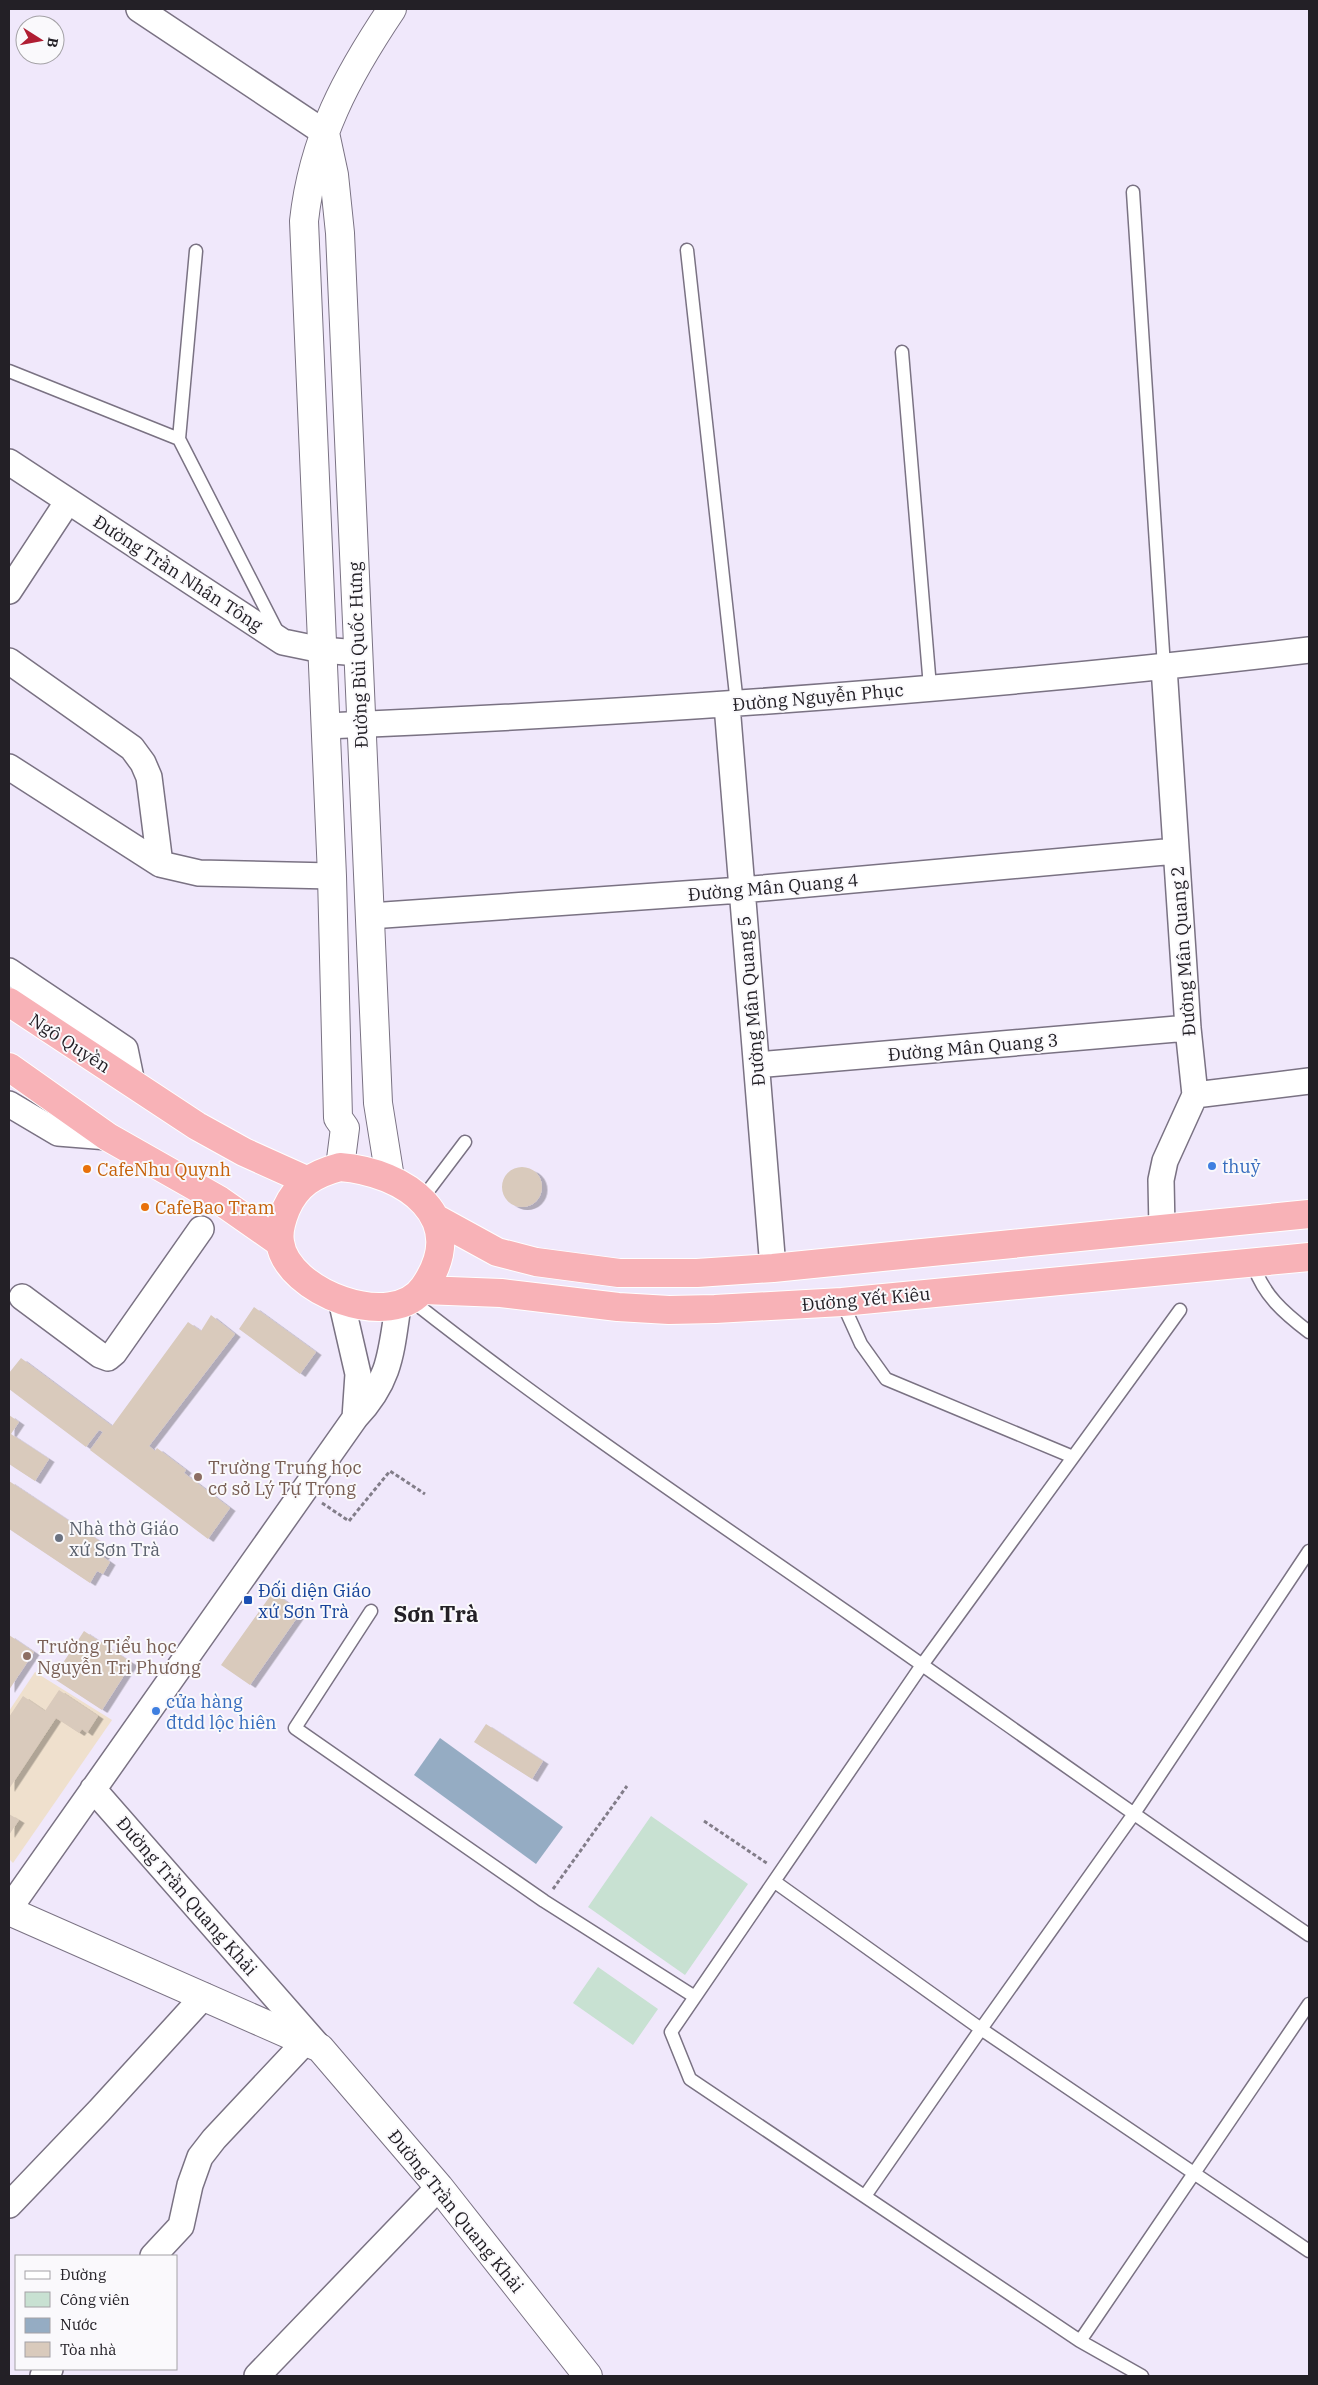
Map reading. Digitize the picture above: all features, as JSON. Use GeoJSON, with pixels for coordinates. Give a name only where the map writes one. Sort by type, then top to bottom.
{"type":"FeatureCollection","features":[{"type":"Feature","properties":{"kind":"highway","name":"Ngô Quyền"},"geometry":{"type":"LineString","coordinates":[[9,1002],[197,1126],[244,1152],[306,1180]]}},
{"type":"Feature","properties":{"kind":"highway"},"geometry":{"type":"LineString","coordinates":[[9,1067],[108,1137],[219,1200],[279,1242]]}},
{"type":"Feature","properties":{"kind":"highway"},"geometry":{"type":"LineString","coordinates":[[428,1209],[440,1238],[439,1255],[433,1273],[411,1298],[374,1307],[341,1300],[319,1290],[293,1270],[284,1256],[279,1242],[281,1220],[291,1198],[306,1180],[322,1172],[340,1167],[363,1169],[390,1178],[406,1186],[428,1209],[497,1252],[536,1262],[628,1273],[697,1273],[773,1268],[1309,1214]]}},
{"type":"Feature","properties":{"kind":"highway","name":"Đường Yết Kiêu"},"geometry":{"type":"LineString","coordinates":[[411,1298],[501,1293],[618,1307],[669,1310],[842,1302],[1309,1257]]}},
{"type":"Feature","properties":{"kind":"street"},"geometry":{"type":"LineString","coordinates":[[139,9],[325,133]]}},
{"type":"Feature","properties":{"kind":"street","name":"Đường Bùi Quốc Hưng"},"geometry":{"type":"LineString","coordinates":[[340,1167],[345,1128],[338,1118],[332,876],[304,220],[312,169],[325,133],[346,83],[359,59],[392,9]]}},
{"type":"Feature","properties":{"kind":"street","name":"Đường Bùi Quốc Hưng"},"geometry":{"type":"LineString","coordinates":[[325,133],[334,175],[340,233],[378,1103],[390,1178]]}},
{"type":"Feature","properties":{"kind":"street","name":"Đường Trần Nhân Tông"},"geometry":{"type":"LineString","coordinates":[[9,462],[283,642],[322,650],[358,652]]}},
{"type":"Feature","properties":{"kind":"street"},"geometry":{"type":"LineString","coordinates":[[9,591],[68,501]]}},
{"type":"Feature","properties":{"kind":"street","name":"Đường Nguyễn Phục"},"geometry":{"type":"LineString","coordinates":[[326,726],[732,704],[1164,667],[1309,650]]}},
{"type":"Feature","properties":{"kind":"street"},"geometry":{"type":"LineString","coordinates":[[9,661],[132,748],[143,763],[149,777],[160,864]]}},
{"type":"Feature","properties":{"kind":"street","name":"Đường Mân Quang 2"},"geometry":{"type":"LineString","coordinates":[[1164,667],[1188,1028],[1195,1094]]}},
{"type":"Feature","properties":{"kind":"street","name":"Đường Mân Quang 5"},"geometry":{"type":"LineString","coordinates":[[732,704],[741,890],[773,1268]]}},
{"type":"Feature","properties":{"kind":"street"},"geometry":{"type":"LineString","coordinates":[[9,766],[160,864],[199,873],[332,876]]}},
{"type":"Feature","properties":{"kind":"street","name":"Đường Mân Quang 4"},"geometry":{"type":"LineString","coordinates":[[370,916],[741,890],[1176,851]]}},
{"type":"Feature","properties":{"kind":"street"},"geometry":{"type":"LineString","coordinates":[[9,971],[125,1049],[132,1083]]}},
{"type":"Feature","properties":{"kind":"street","name":"Đường Mân Quang 3"},"geometry":{"type":"LineString","coordinates":[[757,1065],[1188,1028]]}},
{"type":"Feature","properties":{"kind":"street"},"geometry":{"type":"LineString","coordinates":[[1162,1229],[1161,1180],[1165,1161],[1195,1094],[1309,1081]]}},
{"type":"Feature","properties":{"kind":"street"},"geometry":{"type":"LineString","coordinates":[[9,1104],[58,1133],[108,1137]]}},
{"type":"Feature","properties":{"kind":"street"},"geometry":{"type":"LineString","coordinates":[[22,1297],[100,1355],[108,1358],[114,1353],[201,1229]]}},
{"type":"Feature","properties":{"kind":"street"},"geometry":{"type":"LineString","coordinates":[[9,1910],[355,1418],[375,1395],[388,1369],[411,1298]]}},
{"type":"Feature","properties":{"kind":"street"},"geometry":{"type":"LineString","coordinates":[[341,1300],[358,1374],[355,1418]]}},
{"type":"Feature","properties":{"kind":"street","name":"Đường Trần Quang Khải"},"geometry":{"type":"LineString","coordinates":[[93,1789],[312,2045],[440,2187],[588,2376]]}},
{"type":"Feature","properties":{"kind":"street","name":"Đường Trần Quang Khải"},"geometry":{"type":"LineString","coordinates":[[9,1910],[312,2045]]}},
{"type":"Feature","properties":{"kind":"street"},"geometry":{"type":"LineString","coordinates":[[9,2205],[99,2111],[204,1996]]}},
{"type":"Feature","properties":{"kind":"street"},"geometry":{"type":"LineString","coordinates":[[154,2255],[181,2226],[190,2185],[200,2157],[214,2139],[312,2045]]}},
{"type":"Feature","properties":{"kind":"street"},"geometry":{"type":"LineString","coordinates":[[257,2376],[440,2187]]}},
{"type":"Feature","properties":{"kind":"lane"},"geometry":{"type":"LineString","coordinates":[[1132,192],[1164,667]]}},
{"type":"Feature","properties":{"kind":"lane"},"geometry":{"type":"LineString","coordinates":[[687,250],[732,704]]}},
{"type":"Feature","properties":{"kind":"lane"},"geometry":{"type":"LineString","coordinates":[[196,251],[179,439],[283,642]]}},
{"type":"Feature","properties":{"kind":"lane"},"geometry":{"type":"LineString","coordinates":[[902,352],[930,687]]}},
{"type":"Feature","properties":{"kind":"lane"},"geometry":{"type":"LineString","coordinates":[[9,371],[179,439]]}},
{"type":"Feature","properties":{"kind":"lane"},"geometry":{"type":"LineString","coordinates":[[428,1209],[465,1142]]}},
{"type":"Feature","properties":{"kind":"lane"},"geometry":{"type":"LineString","coordinates":[[1253,1263],[1257,1277],[1265,1291],[1284,1314],[1309,1332]]}},
{"type":"Feature","properties":{"kind":"lane"},"geometry":{"type":"LineString","coordinates":[[411,1298],[480,1354],[635,1465],[922,1664],[1133,1815],[1309,1934]]}},
{"type":"Feature","properties":{"kind":"lane"},"geometry":{"type":"LineString","coordinates":[[842,1302],[861,1344],[886,1379],[1073,1457]]}},
{"type":"Feature","properties":{"kind":"lane"},"geometry":{"type":"LineString","coordinates":[[1142,2376],[1080,2341],[690,2079],[671,2032],[778,1878],[922,1664],[1180,1310]]}},
{"type":"Feature","properties":{"kind":"lane"},"geometry":{"type":"LineString","coordinates":[[865,2196],[1133,1815],[1309,1551]]}},
{"type":"Feature","properties":{"kind":"lane"},"geometry":{"type":"LineString","coordinates":[[371,1611],[295,1728],[544,1901],[695,1997]]}},
{"type":"Feature","properties":{"kind":"lane"},"geometry":{"type":"LineString","coordinates":[[778,1878],[981,2029],[1309,2251]]}},
{"type":"Feature","properties":{"kind":"lane"},"geometry":{"type":"LineString","coordinates":[[1080,2341],[1309,2004]]}},
{"type":"Feature","properties":{"kind":"path"},"geometry":{"type":"LineString","coordinates":[[304,1490],[349,1521],[390,1471],[425,1494]]}},
{"type":"Feature","properties":{"kind":"path"},"geometry":{"type":"LineString","coordinates":[[544,1901],[627,1786]]}},
{"type":"Feature","properties":{"kind":"path"},"geometry":{"type":"LineString","coordinates":[[704,1821],[778,1878]]}},
{"type":"Feature","properties":{"kind":"shaded area"},"geometry":{"type":"Polygon","coordinates":[[[35,1672],[112,1720],[13,1863],[9,1859],[9,1711],[35,1672]]]}},
{"type":"Feature","properties":{"kind":"green space"},"geometry":{"type":"Polygon","coordinates":[[[651,1816],[748,1884],[685,1975],[588,1907],[651,1816]]]}},
{"type":"Feature","properties":{"kind":"green space"},"geometry":{"type":"Polygon","coordinates":[[[598,1967],[658,2009],[633,2045],[573,2003],[598,1967]]]}},
{"type":"Feature","properties":{"kind":"water"},"geometry":{"type":"Polygon","coordinates":[[[440,1738],[563,1827],[536,1864],[414,1775],[440,1738]]]}},
{"type":"Feature","properties":{"kind":"building"},"geometry":{"type":"Polygon","coordinates":[[[526,1167],[533,1170],[539,1176],[542,1187],[541,1195],[533,1204],[526,1207],[518,1207],[511,1204],[503,1195],[502,1183],[505,1176],[514,1168],[526,1167]]]}},
{"type":"Feature","properties":{"kind":"building"},"geometry":{"type":"Polygon","coordinates":[[[254,1307],[316,1352],[300,1374],[239,1329],[254,1307]]]}},
{"type":"Feature","properties":{"kind":"building"},"geometry":{"type":"Polygon","coordinates":[[[211,1315],[235,1334],[149,1446],[155,1451],[157,1448],[186,1470],[184,1473],[230,1508],[208,1539],[90,1450],[103,1432],[99,1430],[86,1447],[9,1389],[9,1373],[21,1358],[112,1426],[188,1322],[201,1331],[211,1315]]]}},
{"type":"Feature","properties":{"kind":"building"},"geometry":{"type":"Polygon","coordinates":[[[9,1415],[19,1422],[11,1434],[49,1459],[35,1481],[9,1464],[9,1415]]]}},
{"type":"Feature","properties":{"kind":"building","name":"Nhà thờ Giáo xứ Sơn Trà"},"geometry":{"type":"Polygon","coordinates":[[[9,1481],[110,1548],[103,1557],[110,1562],[103,1574],[97,1571],[90,1583],[9,1529],[9,1481]]]}},
{"type":"Feature","properties":{"kind":"building"},"geometry":{"type":"Polygon","coordinates":[[[273,1592],[301,1612],[250,1685],[221,1665],[273,1592]]]}},
{"type":"Feature","properties":{"kind":"building"},"geometry":{"type":"Polygon","coordinates":[[[84,1631],[132,1663],[102,1710],[53,1678],[84,1631]]]}},
{"type":"Feature","properties":{"kind":"building"},"geometry":{"type":"Polygon","coordinates":[[[9,1635],[34,1652],[9,1690],[9,1635]]]}},
{"type":"Feature","properties":{"kind":"building"},"geometry":{"type":"Polygon","coordinates":[[[59,1690],[98,1716],[87,1733],[82,1729],[79,1733],[56,1718],[9,1789],[9,1717],[23,1696],[45,1711],[59,1690]]]}},
{"type":"Feature","properties":{"kind":"building"},"geometry":{"type":"Polygon","coordinates":[[[486,1724],[543,1761],[532,1779],[474,1742],[486,1724]]]}},
{"type":"Feature","properties":{"kind":"building"},"geometry":{"type":"Polygon","coordinates":[[[9,1814],[19,1820],[9,1835],[9,1814]]]}},
{"type":"Feature","properties":{"kind":"place","name":"thuỷ"},"geometry":{"type":"Point","coordinates":[1212,1166]}},
{"type":"Feature","properties":{"kind":"place","name":"CafeNhu Quynh"},"geometry":{"type":"Point","coordinates":[87,1169]}},
{"type":"Feature","properties":{"kind":"place","name":"CafeBao Tram"},"geometry":{"type":"Point","coordinates":[145,1207]}},
{"type":"Feature","properties":{"kind":"place","name":"Trường Trung học cơ sở Lý Tự Trọng"},"geometry":{"type":"Point","coordinates":[198,1477]}},
{"type":"Feature","properties":{"kind":"place","name":"Nhà thờ Giáo xứ Sơn Trà"},"geometry":{"type":"Point","coordinates":[59,1538]}},
{"type":"Feature","properties":{"kind":"place","name":"Đối diện Giáo xứ Sơn Trà"},"geometry":{"type":"Point","coordinates":[248,1600]}},
{"type":"Feature","properties":{"kind":"place","name":"Trường Tiểu học Nguyễn Tri Phương"},"geometry":{"type":"Point","coordinates":[27,1656]}},
{"type":"Feature","properties":{"kind":"place","name":"cửa hàng đtdd lộc hiên"},"geometry":{"type":"Point","coordinates":[156,1711]}},
{"type":"Feature","properties":{"kind":"district","name":"Sơn Trà"},"geometry":{"type":"Point","coordinates":[436,1613]}}]}
